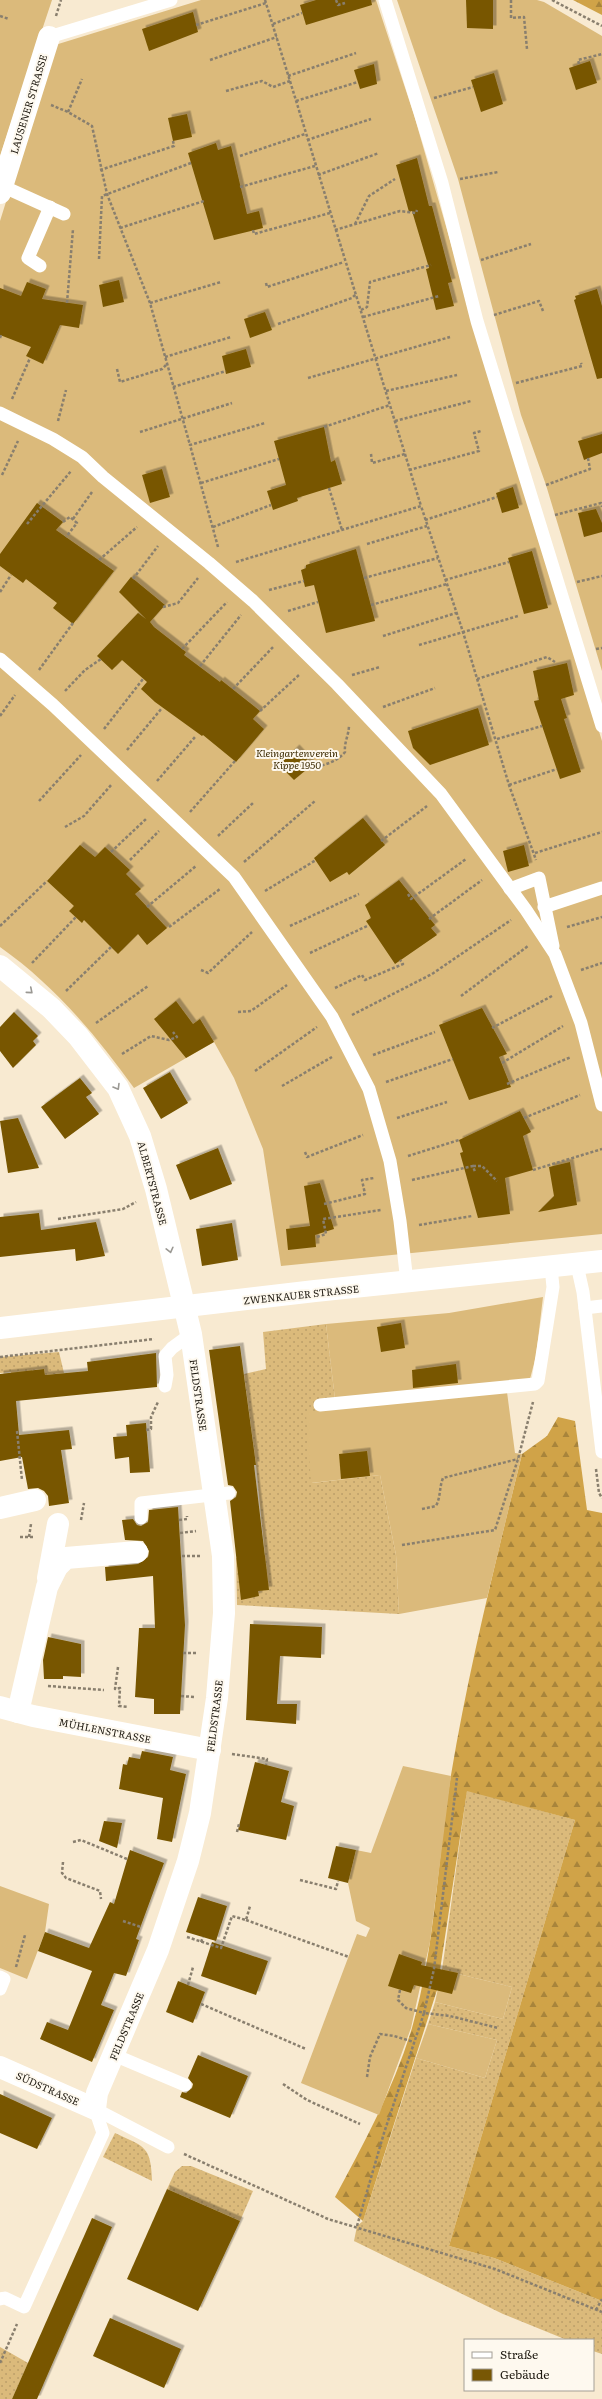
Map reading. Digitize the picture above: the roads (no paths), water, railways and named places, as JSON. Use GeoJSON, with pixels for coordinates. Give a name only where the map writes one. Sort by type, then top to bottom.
{"type":"FeatureCollection","features":[{"type":"Feature","properties":{"kind":"street","name":"LAUSENER STRASSE"},"geometry":{"type":"LineString","coordinates":[[1,189],[49,37]]}},
{"type":"Feature","properties":{"kind":"street","name":"ALBERTSTRASSE"},"geometry":{"type":"LineString","coordinates":[[0,966],[51,1008],[78,1036],[118,1088],[140,1136],[156,1189],[184,1307]]}},
{"type":"Feature","properties":{"kind":"street","name":"ZWENKAUER STRASSE"},"geometry":{"type":"LineString","coordinates":[[0,1328],[602,1261]]}},
{"type":"Feature","properties":{"kind":"street","name":"FELDSTRASSE"},"geometry":{"type":"LineString","coordinates":[[95,2109],[97,2094],[165,1931],[188,1861],[200,1813],[217,1698],[224,1613],[222,1494],[191,1334],[184,1307]]}},
{"type":"Feature","properties":{"kind":"street"},"geometry":{"type":"LineString","coordinates":[[0,1508],[32,1500]]}},
{"type":"Feature","properties":{"kind":"street"},"geometry":{"type":"LineString","coordinates":[[9,1710],[25,1684],[58,1524]]}},
{"type":"Feature","properties":{"kind":"street"},"geometry":{"type":"LineString","coordinates":[[46,1587],[57,1567],[66,1558],[137,1552]]}},
{"type":"Feature","properties":{"kind":"street","name":"MÜHLENSTRASSE"},"geometry":{"type":"LineString","coordinates":[[9,1710],[210,1750]]}},
{"type":"Feature","properties":{"kind":"street","name":"SÜDSTRASSE"},"geometry":{"type":"LineString","coordinates":[[0,2066],[95,2109]]}},
{"type":"Feature","properties":{"kind":"lane"},"geometry":{"type":"LineString","coordinates":[[385,0],[418,101],[442,184],[461,266],[477,321],[602,726]]}},
{"type":"Feature","properties":{"kind":"lane"},"geometry":{"type":"LineString","coordinates":[[49,37],[166,1]]}},
{"type":"Feature","properties":{"kind":"lane"},"geometry":{"type":"LineString","coordinates":[[1,189],[50,207],[64,214]]}},
{"type":"Feature","properties":{"kind":"lane"},"geometry":{"type":"LineString","coordinates":[[40,266],[28,258],[50,207]]}},
{"type":"Feature","properties":{"kind":"lane"},"geometry":{"type":"LineString","coordinates":[[2,414],[53,439],[82,457],[103,477],[210,563],[286,633],[337,684],[441,794],[481,847],[510,889],[546,935],[564,976],[579,1018],[602,1105]]}},
{"type":"Feature","properties":{"kind":"lane"},"geometry":{"type":"LineString","coordinates":[[0,659],[160,805],[232,875],[266,920],[334,1020],[369,1088],[390,1161],[398,1207],[407,1282]]}},
{"type":"Feature","properties":{"kind":"lane"},"geometry":{"type":"LineString","coordinates":[[510,889],[539,878],[544,907],[546,935]]}},
{"type":"Feature","properties":{"kind":"lane"},"geometry":{"type":"LineString","coordinates":[[544,907],[602,888]]}},
{"type":"Feature","properties":{"kind":"lane"},"geometry":{"type":"LineString","coordinates":[[577,1264],[598,1379],[602,1452]]}},
{"type":"Feature","properties":{"kind":"lane"},"geometry":{"type":"LineString","coordinates":[[320,1406],[535,1384],[538,1381],[553,1287],[551,1267]]}},
{"type":"Feature","properties":{"kind":"lane"},"geometry":{"type":"LineString","coordinates":[[585,1308],[602,1306]]}},
{"type":"Feature","properties":{"kind":"lane"},"geometry":{"type":"LineString","coordinates":[[165,1386],[167,1375],[165,1356],[172,1348],[191,1334]]}},
{"type":"Feature","properties":{"kind":"lane"},"geometry":{"type":"LineString","coordinates":[[141,1518],[141,1503],[222,1494]]}},
{"type":"Feature","properties":{"kind":"lane"},"geometry":{"type":"LineString","coordinates":[[114,2055],[185,2085]]}},
{"type":"Feature","properties":{"kind":"lane"},"geometry":{"type":"LineString","coordinates":[[95,2109],[168,2147]]}},
{"type":"Feature","properties":{"kind":"lane"},"geometry":{"type":"LineString","coordinates":[[0,2299],[5,2298],[24,2308],[104,2133],[95,2109]]}},
{"type":"Feature","properties":{"kind":"park label","name":"Kleingartenverein Kippe 1950"},"geometry":{"type":"Point","coordinates":[297,758]}}]}
